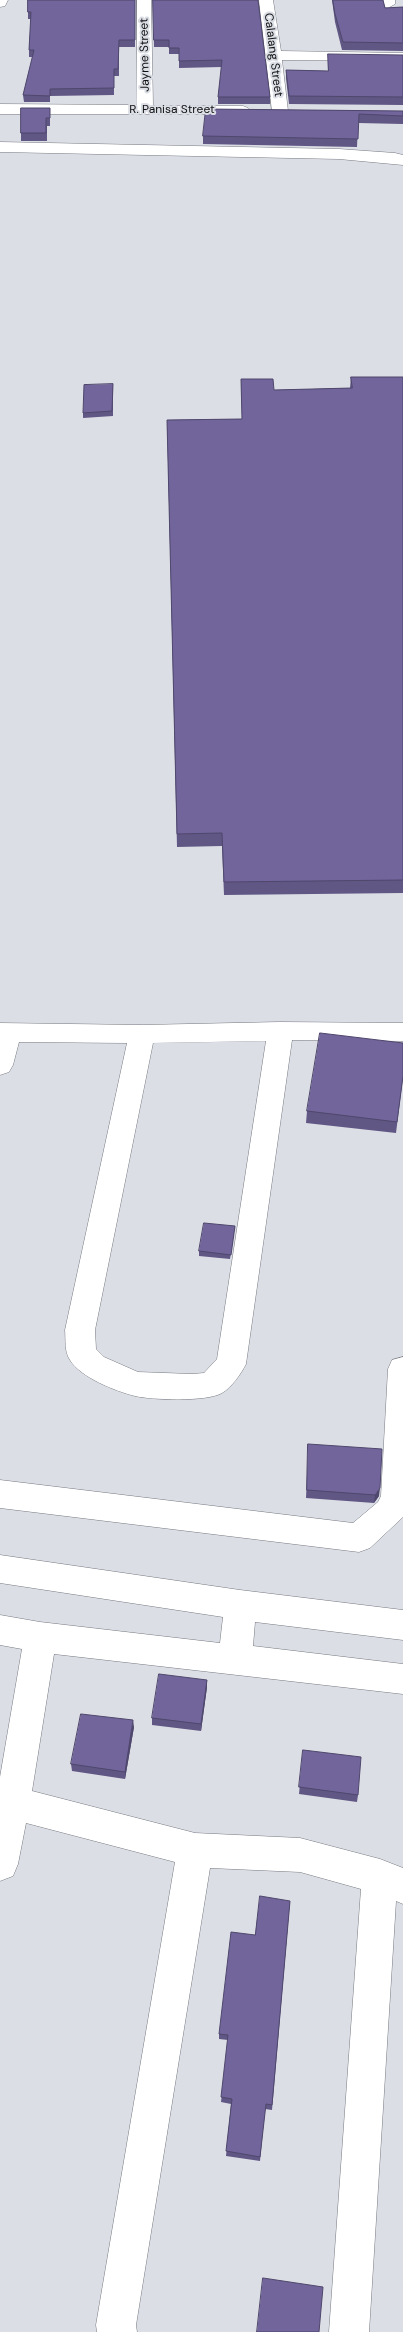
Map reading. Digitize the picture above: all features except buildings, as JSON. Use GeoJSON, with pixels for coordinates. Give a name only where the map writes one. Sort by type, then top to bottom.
{"type":"FeatureCollection","features":[{"type":"Feature","properties":{"kind":"street","name":"Jayme Street"},"geometry":{"type":"LineString","coordinates":[[144,0],[145,110]]}},
{"type":"Feature","properties":{"kind":"street","name":"Calalang Street"},"geometry":{"type":"LineString","coordinates":[[266,0],[280,111]]}},
{"type":"Feature","properties":{"kind":"street"},"geometry":{"type":"LineString","coordinates":[[274,55],[403,57]]}},
{"type":"Feature","properties":{"kind":"street","name":"R. Panisa Street"},"geometry":{"type":"LineString","coordinates":[[0,109],[299,111]]}},
{"type":"Feature","properties":{"kind":"street"},"geometry":{"type":"LineString","coordinates":[[0,148],[339,154],[403,160]]}},
{"type":"Feature","properties":{"kind":"street"},"geometry":{"type":"LineString","coordinates":[[0,1065],[4,1032],[142,1034],[280,1031],[403,1032]]}},
{"type":"Feature","properties":{"kind":"street"},"geometry":{"type":"LineString","coordinates":[[142,1034],[80,1330],[81,1353],[93,1366],[136,1384],[192,1387],[212,1384],[231,1364],[280,1031]]}},
{"type":"Feature","properties":{"kind":"street"},"geometry":{"type":"LineString","coordinates":[[0,1494],[359,1538],[389,1512],[397,1499],[401,1481],[403,1369]]}},
{"type":"Feature","properties":{"kind":"street"},"geometry":{"type":"LineString","coordinates":[[0,1569],[240,1605],[403,1625]]}},
{"type":"Feature","properties":{"kind":"street"},"geometry":{"type":"LineString","coordinates":[[235,1659],[240,1605]]}},
{"type":"Feature","properties":{"kind":"street"},"geometry":{"type":"LineString","coordinates":[[0,1630],[40,1637],[403,1679]]}},
{"type":"Feature","properties":{"kind":"street"},"geometry":{"type":"LineString","coordinates":[[0,1864],[13,1803],[40,1637]]}},
{"type":"Feature","properties":{"kind":"street"},"geometry":{"type":"LineString","coordinates":[[13,1803],[195,1850],[300,1855],[392,1882],[349,2332]]}},
{"type":"Feature","properties":{"kind":"street"},"geometry":{"type":"LineString","coordinates":[[117,2332],[116,2325],[195,1850]]}}]}
